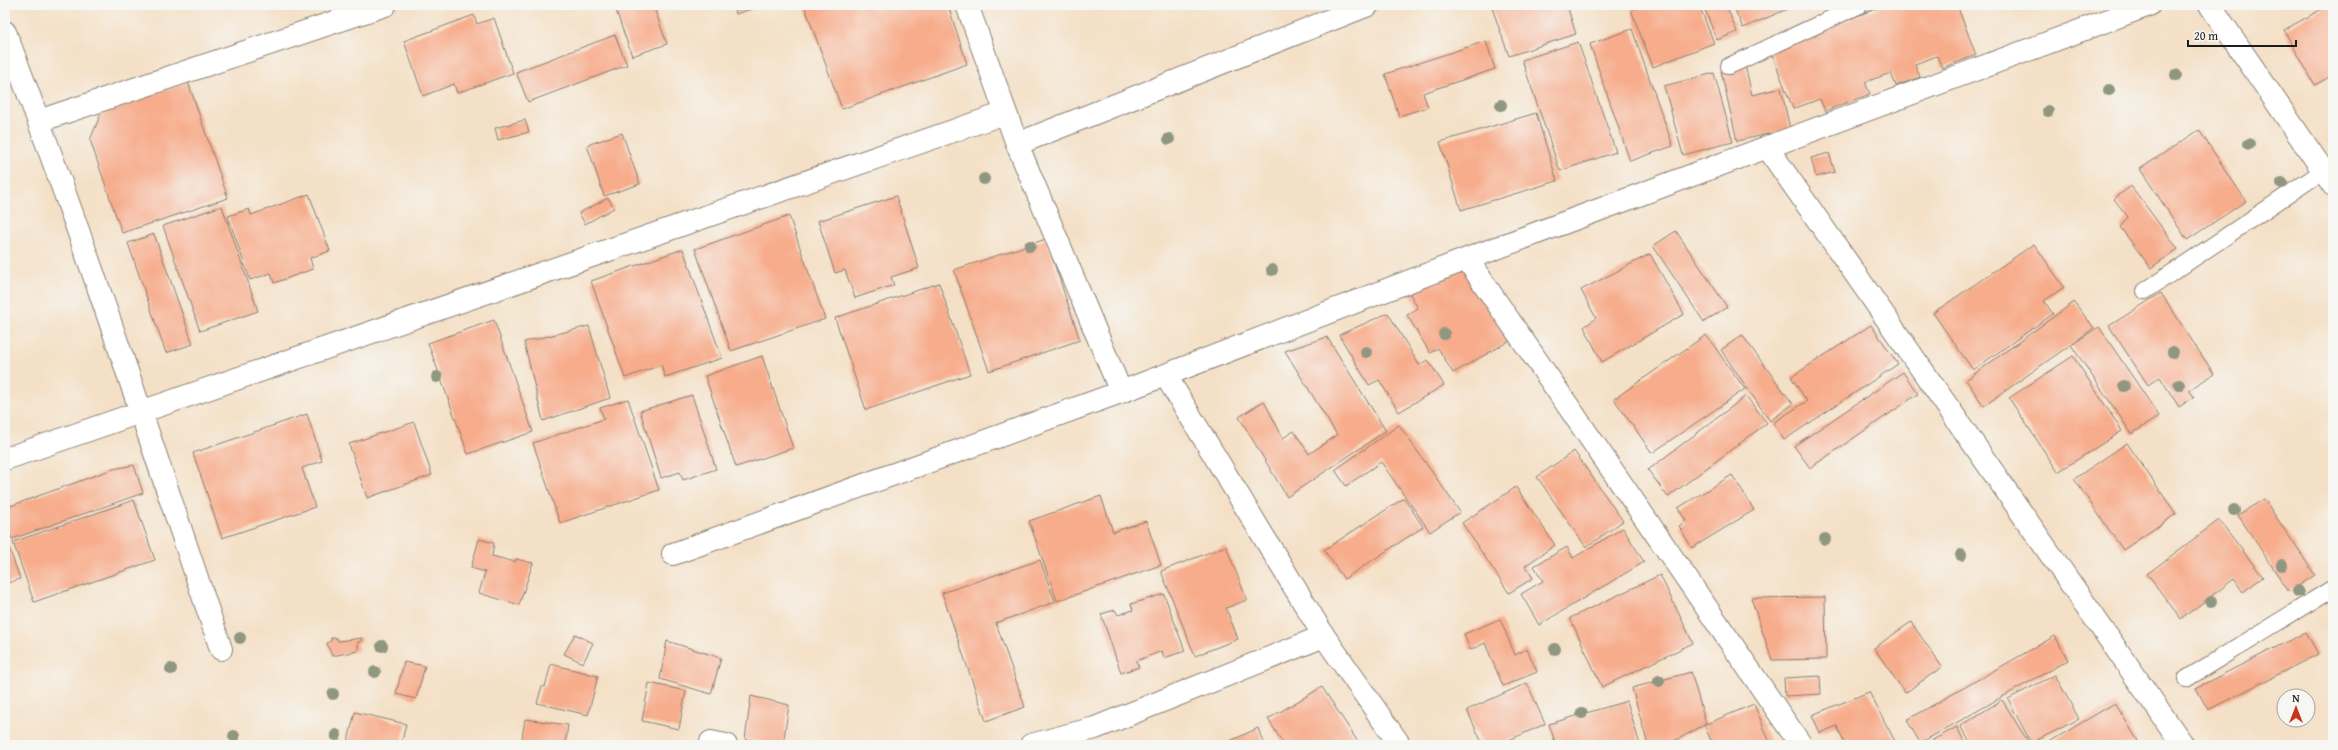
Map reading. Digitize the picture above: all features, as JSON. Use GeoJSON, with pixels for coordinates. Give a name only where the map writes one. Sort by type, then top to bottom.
{"type":"FeatureCollection","features":[{"type":"Feature","properties":{"kind":"street"},"geometry":{"type":"LineString","coordinates":[[39,121],[385,5]]}},
{"type":"Feature","properties":{"kind":"street"},"geometry":{"type":"LineString","coordinates":[[967,5],[1017,144],[1121,392]]}},
{"type":"Feature","properties":{"kind":"street"},"geometry":{"type":"LineString","coordinates":[[1017,144],[1368,5]]}},
{"type":"Feature","properties":{"kind":"street"},"geometry":{"type":"LineString","coordinates":[[673,554],[1166,376],[1467,259],[2149,5]]}},
{"type":"Feature","properties":{"kind":"street"},"geometry":{"type":"LineString","coordinates":[[2210,5],[2328,178]]}},
{"type":"Feature","properties":{"kind":"street"},"geometry":{"type":"LineString","coordinates":[[5,32],[39,121],[140,410],[221,649]]}},
{"type":"Feature","properties":{"kind":"street"},"geometry":{"type":"LineString","coordinates":[[5,459],[140,410],[1005,113]]}},
{"type":"Feature","properties":{"kind":"street"},"geometry":{"type":"LineString","coordinates":[[1768,147],[2183,745]]}},
{"type":"Feature","properties":{"kind":"street"},"geometry":{"type":"LineString","coordinates":[[1467,259],[1801,745]]}},
{"type":"Feature","properties":{"kind":"street"},"geometry":{"type":"LineString","coordinates":[[1166,376],[1324,636],[1400,745]]}},
{"type":"Feature","properties":{"kind":"street"},"geometry":{"type":"LineString","coordinates":[[1031,745],[1095,728],[1324,636]]}},
{"type":"Feature","properties":{"kind":"lane"},"geometry":{"type":"LineString","coordinates":[[1729,66],[1860,5]]}},
{"type":"Feature","properties":{"kind":"lane"},"geometry":{"type":"LineString","coordinates":[[2145,291],[2328,178]]}},
{"type":"Feature","properties":{"kind":"lane"},"geometry":{"type":"LineString","coordinates":[[2186,679],[2333,588]]}},
{"type":"Feature","properties":{"kind":"building"},"geometry":{"type":"Polygon","coordinates":[[[614,5],[653,5],[667,44],[632,56],[614,5]]]}},
{"type":"Feature","properties":{"kind":"building"},"geometry":{"type":"Polygon","coordinates":[[[733,5],[764,5],[736,14],[733,5]]]}},
{"type":"Feature","properties":{"kind":"building"},"geometry":{"type":"Polygon","coordinates":[[[804,5],[948,5],[967,64],[842,109],[804,5]]]}},
{"type":"Feature","properties":{"kind":"building"},"geometry":{"type":"Polygon","coordinates":[[[1491,5],[1567,5],[1576,34],[1509,56],[1491,5]]]}},
{"type":"Feature","properties":{"kind":"building"},"geometry":{"type":"Polygon","coordinates":[[[1644,5],[1699,5],[1714,43],[1653,67],[1631,10],[1644,5]]]}},
{"type":"Feature","properties":{"kind":"building"},"geometry":{"type":"Polygon","coordinates":[[[1703,5],[1726,5],[1737,32],[1717,40],[1703,5]]]}},
{"type":"Feature","properties":{"kind":"building"},"geometry":{"type":"Polygon","coordinates":[[[1733,5],[1797,5],[1743,28],[1733,5]]]}},
{"type":"Feature","properties":{"kind":"building"},"geometry":{"type":"Polygon","coordinates":[[[1886,5],[1957,5],[1976,55],[1942,68],[1937,56],[1915,64],[1920,77],[1896,86],[1891,73],[1865,82],[1870,94],[1825,111],[1820,99],[1793,109],[1770,49],[1886,5]]]}},
{"type":"Feature","properties":{"kind":"building"},"geometry":{"type":"Polygon","coordinates":[[[2329,5],[2333,8],[2333,75],[2315,85],[2284,30],[2329,5]]]}},
{"type":"Feature","properties":{"kind":"building"},"geometry":{"type":"Polygon","coordinates":[[[474,15],[477,24],[494,18],[513,73],[457,93],[454,84],[423,96],[404,41],[474,15]]]}},
{"type":"Feature","properties":{"kind":"building"},"geometry":{"type":"Polygon","coordinates":[[[1632,29],[1673,146],[1630,161],[1590,44],[1632,29]]]}},
{"type":"Feature","properties":{"kind":"building"},"geometry":{"type":"Polygon","coordinates":[[[615,35],[627,65],[528,102],[516,72],[615,35]]]}},
{"type":"Feature","properties":{"kind":"building"},"geometry":{"type":"Polygon","coordinates":[[[1486,41],[1495,69],[1423,93],[1428,107],[1399,116],[1385,74],[1486,41]]]}},
{"type":"Feature","properties":{"kind":"building"},"geometry":{"type":"Polygon","coordinates":[[[1578,42],[1616,152],[1560,171],[1522,60],[1578,42]]]}},
{"type":"Feature","properties":{"kind":"building"},"geometry":{"type":"Polygon","coordinates":[[[1745,65],[1752,95],[1781,88],[1790,129],[1737,141],[1721,71],[1745,65]]]}},
{"type":"Feature","properties":{"kind":"building"},"geometry":{"type":"Polygon","coordinates":[[[1714,73],[1733,142],[1683,155],[1664,86],[1714,73]]]}},
{"type":"Feature","properties":{"kind":"building"},"geometry":{"type":"Polygon","coordinates":[[[188,82],[228,198],[122,233],[90,140],[102,111],[188,82]]]}},
{"type":"Feature","properties":{"kind":"building"},"geometry":{"type":"Polygon","coordinates":[[[1536,113],[1557,181],[1461,210],[1440,142],[1536,113]]]}},
{"type":"Feature","properties":{"kind":"building"},"geometry":{"type":"Polygon","coordinates":[[[525,120],[529,132],[498,140],[495,128],[525,120]]]}},
{"type":"Feature","properties":{"kind":"building"},"geometry":{"type":"Polygon","coordinates":[[[2199,130],[2246,201],[2187,240],[2140,169],[2199,130]]]}},
{"type":"Feature","properties":{"kind":"building"},"geometry":{"type":"Polygon","coordinates":[[[622,133],[640,184],[604,196],[587,145],[622,133]]]}},
{"type":"Feature","properties":{"kind":"building"},"geometry":{"type":"Polygon","coordinates":[[[1829,153],[1835,172],[1816,177],[1811,158],[1829,153]]]}},
{"type":"Feature","properties":{"kind":"building"},"geometry":{"type":"Polygon","coordinates":[[[2131,186],[2178,249],[2151,268],[2120,227],[2128,217],[2114,199],[2131,186]]]}},
{"type":"Feature","properties":{"kind":"building"},"geometry":{"type":"Polygon","coordinates":[[[309,194],[330,251],[310,258],[313,269],[274,283],[271,273],[250,280],[228,216],[249,209],[251,215],[309,194]]]}},
{"type":"Feature","properties":{"kind":"building"},"geometry":{"type":"Polygon","coordinates":[[[896,196],[919,268],[891,277],[894,285],[855,298],[845,270],[835,273],[818,221],[896,196]]]}},
{"type":"Feature","properties":{"kind":"building"},"geometry":{"type":"Polygon","coordinates":[[[608,198],[614,208],[585,224],[579,213],[608,198]]]}},
{"type":"Feature","properties":{"kind":"building"},"geometry":{"type":"Polygon","coordinates":[[[222,206],[258,311],[200,331],[163,226],[222,206]]]}},
{"type":"Feature","properties":{"kind":"building"},"geometry":{"type":"Polygon","coordinates":[[[789,216],[825,319],[731,351],[695,249],[789,216]]]}},
{"type":"Feature","properties":{"kind":"building"},"geometry":{"type":"Polygon","coordinates":[[[1676,231],[1727,307],[1704,322],[1653,246],[1676,231]]]}},
{"type":"Feature","properties":{"kind":"building"},"geometry":{"type":"Polygon","coordinates":[[[154,234],[193,344],[166,353],[128,243],[154,234]]]}},
{"type":"Feature","properties":{"kind":"building"},"geometry":{"type":"Polygon","coordinates":[[[1046,239],[1080,340],[989,371],[954,270],[1046,239]]]}},
{"type":"Feature","properties":{"kind":"building"},"geometry":{"type":"Polygon","coordinates":[[[2034,244],[2064,287],[2044,301],[2053,314],[1973,370],[1933,313],[2034,244]]]}},
{"type":"Feature","properties":{"kind":"building"},"geometry":{"type":"Polygon","coordinates":[[[683,249],[722,358],[665,377],[661,365],[625,378],[591,281],[683,249]]]}},
{"type":"Feature","properties":{"kind":"building"},"geometry":{"type":"Polygon","coordinates":[[[1650,254],[1684,314],[1602,362],[1584,327],[1596,318],[1581,290],[1650,254]]]}},
{"type":"Feature","properties":{"kind":"building"},"geometry":{"type":"Polygon","coordinates":[[[1465,264],[1511,340],[1453,373],[1438,348],[1430,353],[1407,315],[1418,308],[1407,289],[1465,264]]]}},
{"type":"Feature","properties":{"kind":"building"},"geometry":{"type":"Polygon","coordinates":[[[939,283],[970,374],[866,410],[835,318],[939,283]]]}},
{"type":"Feature","properties":{"kind":"building"},"geometry":{"type":"Polygon","coordinates":[[[2161,293],[2214,374],[2189,390],[2194,397],[2179,407],[2160,377],[2148,385],[2109,326],[2161,293]]]}},
{"type":"Feature","properties":{"kind":"building"},"geometry":{"type":"Polygon","coordinates":[[[2074,302],[2094,328],[1984,406],[1966,380],[2074,302]]]}},
{"type":"Feature","properties":{"kind":"building"},"geometry":{"type":"Polygon","coordinates":[[[1388,313],[1419,365],[1428,360],[1444,385],[1399,412],[1379,380],[1369,385],[1339,335],[1388,313]]]}},
{"type":"Feature","properties":{"kind":"building"},"geometry":{"type":"Polygon","coordinates":[[[494,320],[533,432],[468,454],[428,343],[494,320]]]}},
{"type":"Feature","properties":{"kind":"building"},"geometry":{"type":"Polygon","coordinates":[[[1871,325],[1898,364],[1784,440],[1773,423],[1807,401],[1791,377],[1871,325]]]}},
{"type":"Feature","properties":{"kind":"building"},"geometry":{"type":"Polygon","coordinates":[[[589,326],[610,398],[543,421],[524,342],[589,326]]]}},
{"type":"Feature","properties":{"kind":"building"},"geometry":{"type":"Polygon","coordinates":[[[2099,327],[2159,416],[2132,434],[2071,345],[2099,327]]]}},
{"type":"Feature","properties":{"kind":"building"},"geometry":{"type":"Polygon","coordinates":[[[1706,335],[1745,389],[1652,453],[1614,399],[1706,335]]]}},
{"type":"Feature","properties":{"kind":"building"},"geometry":{"type":"Polygon","coordinates":[[[1742,335],[1793,404],[1770,421],[1721,350],[1742,335]]]}},
{"type":"Feature","properties":{"kind":"building"},"geometry":{"type":"Polygon","coordinates":[[[1327,337],[1386,431],[1287,497],[1239,417],[1264,401],[1283,438],[1294,431],[1309,454],[1337,435],[1285,351],[1327,337]]]}},
{"type":"Feature","properties":{"kind":"building"},"geometry":{"type":"Polygon","coordinates":[[[762,356],[793,448],[736,467],[705,376],[762,356]]]}},
{"type":"Feature","properties":{"kind":"building"},"geometry":{"type":"Polygon","coordinates":[[[2073,356],[2122,431],[2058,472],[2009,398],[2073,356]]]}},
{"type":"Feature","properties":{"kind":"building"},"geometry":{"type":"Polygon","coordinates":[[[1903,372],[1918,394],[1810,468],[1794,446],[1903,372]]]}},
{"type":"Feature","properties":{"kind":"building"},"geometry":{"type":"Polygon","coordinates":[[[692,395],[716,469],[683,480],[680,472],[661,478],[640,411],[692,395]]]}},
{"type":"Feature","properties":{"kind":"building"},"geometry":{"type":"Polygon","coordinates":[[[1746,396],[1767,423],[1668,497],[1648,470],[1746,396]]]}},
{"type":"Feature","properties":{"kind":"building"},"geometry":{"type":"Polygon","coordinates":[[[628,399],[659,490],[560,523],[533,443],[604,419],[600,408],[628,399]]]}},
{"type":"Feature","properties":{"kind":"building"},"geometry":{"type":"Polygon","coordinates":[[[307,414],[322,461],[302,468],[315,507],[222,538],[193,453],[307,414]]]}},
{"type":"Feature","properties":{"kind":"building"},"geometry":{"type":"Polygon","coordinates":[[[414,422],[432,475],[367,498],[349,444],[414,422]]]}},
{"type":"Feature","properties":{"kind":"building"},"geometry":{"type":"Polygon","coordinates":[[[1399,425],[1460,512],[1430,532],[1381,462],[1346,486],[1335,470],[1399,425]]]}},
{"type":"Feature","properties":{"kind":"building"},"geometry":{"type":"Polygon","coordinates":[[[2127,443],[2176,514],[2123,550],[2074,479],[2127,443]]]}},
{"type":"Feature","properties":{"kind":"building"},"geometry":{"type":"Polygon","coordinates":[[[1574,451],[1623,521],[1586,547],[1537,477],[1574,451]]]}},
{"type":"Feature","properties":{"kind":"building"},"geometry":{"type":"Polygon","coordinates":[[[134,465],[143,493],[12,539],[5,518],[5,508],[113,469],[134,465]]]}},
{"type":"Feature","properties":{"kind":"building"},"geometry":{"type":"Polygon","coordinates":[[[1732,475],[1754,510],[1692,548],[1679,526],[1686,521],[1678,508],[1732,475]]]}},
{"type":"Feature","properties":{"kind":"building"},"geometry":{"type":"Polygon","coordinates":[[[1516,487],[1555,545],[1525,566],[1533,578],[1509,593],[1462,523],[1516,487]]]}},
{"type":"Feature","properties":{"kind":"building"},"geometry":{"type":"Polygon","coordinates":[[[1101,496],[1113,532],[1146,521],[1161,565],[1057,601],[1029,521],[1101,496]]]}},
{"type":"Feature","properties":{"kind":"building"},"geometry":{"type":"Polygon","coordinates":[[[1404,498],[1423,527],[1344,579],[1324,550],[1404,498]]]}},
{"type":"Feature","properties":{"kind":"building"},"geometry":{"type":"Polygon","coordinates":[[[2264,499],[2315,575],[2289,592],[2238,515],[2264,499]]]}},
{"type":"Feature","properties":{"kind":"building"},"geometry":{"type":"Polygon","coordinates":[[[134,500],[155,560],[34,602],[13,542],[134,500]]]}},
{"type":"Feature","properties":{"kind":"building"},"geometry":{"type":"Polygon","coordinates":[[[2219,520],[2263,577],[2243,592],[2234,579],[2181,619],[2147,574],[2219,520]]]}},
{"type":"Feature","properties":{"kind":"building"},"geometry":{"type":"Polygon","coordinates":[[[1623,528],[1644,562],[1539,625],[1521,594],[1543,581],[1534,566],[1567,547],[1573,558],[1623,528]]]}},
{"type":"Feature","properties":{"kind":"building"},"geometry":{"type":"Polygon","coordinates":[[[5,536],[20,579],[5,584],[5,536]]]}},
{"type":"Feature","properties":{"kind":"building"},"geometry":{"type":"Polygon","coordinates":[[[479,539],[494,543],[492,556],[515,562],[516,559],[533,563],[519,605],[479,593],[485,572],[471,568],[479,539]]]}},
{"type":"Feature","properties":{"kind":"building"},"geometry":{"type":"Polygon","coordinates":[[[1226,546],[1247,600],[1226,608],[1238,639],[1195,656],[1161,571],[1226,546]]]}},
{"type":"Feature","properties":{"kind":"building"},"geometry":{"type":"Polygon","coordinates":[[[1040,560],[1055,602],[996,623],[1025,707],[986,721],[942,593],[1040,560]]]}},
{"type":"Feature","properties":{"kind":"building"},"geometry":{"type":"Polygon","coordinates":[[[1660,575],[1693,643],[1602,687],[1570,618],[1660,575]]]}},
{"type":"Feature","properties":{"kind":"building"},"geometry":{"type":"Polygon","coordinates":[[[1164,594],[1185,651],[1164,658],[1162,651],[1136,661],[1139,667],[1121,673],[1101,614],[1115,610],[1118,615],[1133,610],[1131,604],[1164,594]]]}},
{"type":"Feature","properties":{"kind":"building"},"geometry":{"type":"Polygon","coordinates":[[[1825,597],[1826,659],[1772,660],[1751,598],[1825,597]]]}},
{"type":"Feature","properties":{"kind":"building"},"geometry":{"type":"Polygon","coordinates":[[[1500,619],[1515,655],[1527,649],[1537,672],[1503,686],[1485,643],[1470,650],[1464,634],[1500,619]]]}},
{"type":"Feature","properties":{"kind":"building"},"geometry":{"type":"Polygon","coordinates":[[[1911,622],[1942,667],[1905,693],[1874,648],[1911,622]]]}},
{"type":"Feature","properties":{"kind":"building"},"geometry":{"type":"Polygon","coordinates":[[[2306,632],[2318,654],[2208,710],[2196,688],[2306,632]]]}},
{"type":"Feature","properties":{"kind":"building"},"geometry":{"type":"Polygon","coordinates":[[[575,634],[593,643],[583,663],[564,654],[575,634]]]}},
{"type":"Feature","properties":{"kind":"building"},"geometry":{"type":"Polygon","coordinates":[[[2055,636],[2068,660],[1920,743],[1907,720],[2055,636]]]}},
{"type":"Feature","properties":{"kind":"building"},"geometry":{"type":"Polygon","coordinates":[[[331,638],[337,638],[338,641],[362,638],[361,642],[358,642],[358,651],[332,656],[327,643],[331,641],[331,638]]]}},
{"type":"Feature","properties":{"kind":"building"},"geometry":{"type":"Polygon","coordinates":[[[667,641],[721,658],[711,694],[660,679],[667,641]]]}},
{"type":"Feature","properties":{"kind":"building"},"geometry":{"type":"Polygon","coordinates":[[[404,662],[425,666],[416,699],[396,694],[404,662]]]}},
{"type":"Feature","properties":{"kind":"building"},"geometry":{"type":"Polygon","coordinates":[[[551,664],[598,676],[588,715],[537,703],[542,686],[545,687],[551,664]]]}},
{"type":"Feature","properties":{"kind":"building"},"geometry":{"type":"Polygon","coordinates":[[[1691,672],[1706,724],[1667,745],[1648,745],[1632,688],[1691,672]]]}},
{"type":"Feature","properties":{"kind":"building"},"geometry":{"type":"Polygon","coordinates":[[[2055,675],[2079,719],[2031,743],[2008,699],[2055,675]]]}},
{"type":"Feature","properties":{"kind":"building"},"geometry":{"type":"Polygon","coordinates":[[[1820,676],[1821,694],[1785,696],[1784,678],[1820,676]]]}},
{"type":"Feature","properties":{"kind":"building"},"geometry":{"type":"Polygon","coordinates":[[[649,683],[686,691],[679,729],[642,721],[649,683]]]}},
{"type":"Feature","properties":{"kind":"building"},"geometry":{"type":"Polygon","coordinates":[[[1527,683],[1545,724],[1498,745],[1483,745],[1467,710],[1527,683]]]}},
{"type":"Feature","properties":{"kind":"building"},"geometry":{"type":"Polygon","coordinates":[[[1322,687],[1360,745],[1284,745],[1268,719],[1322,687]]]}},
{"type":"Feature","properties":{"kind":"building"},"geometry":{"type":"Polygon","coordinates":[[[1869,692],[1897,745],[1845,745],[1837,726],[1820,733],[1812,715],[1869,692]]]}},
{"type":"Feature","properties":{"kind":"building"},"geometry":{"type":"Polygon","coordinates":[[[751,696],[789,705],[783,745],[745,739],[751,696]]]}},
{"type":"Feature","properties":{"kind":"building"},"geometry":{"type":"Polygon","coordinates":[[[2002,700],[2029,743],[1972,745],[1960,726],[2002,700]]]}},
{"type":"Feature","properties":{"kind":"building"},"geometry":{"type":"Polygon","coordinates":[[[1627,701],[1640,745],[1556,745],[1549,724],[1627,701]]]}},
{"type":"Feature","properties":{"kind":"building"},"geometry":{"type":"Polygon","coordinates":[[[2115,703],[2138,741],[2131,745],[2044,745],[2115,703]]]}},
{"type":"Feature","properties":{"kind":"building"},"geometry":{"type":"Polygon","coordinates":[[[1754,704],[1771,745],[1713,745],[1704,725],[1754,704]]]}},
{"type":"Feature","properties":{"kind":"building"},"geometry":{"type":"Polygon","coordinates":[[[355,712],[406,724],[401,745],[347,745],[355,712]]]}},
{"type":"Feature","properties":{"kind":"building"},"geometry":{"type":"Polygon","coordinates":[[[525,719],[568,725],[565,745],[521,745],[525,719]]]}},
{"type":"Feature","properties":{"kind":"building"},"geometry":{"type":"Polygon","coordinates":[[[1957,727],[1966,745],[1923,745],[1957,727]]]}},
{"type":"Feature","properties":{"kind":"building"},"geometry":{"type":"Polygon","coordinates":[[[1258,728],[1264,745],[1222,745],[1258,728]]]}}]}
